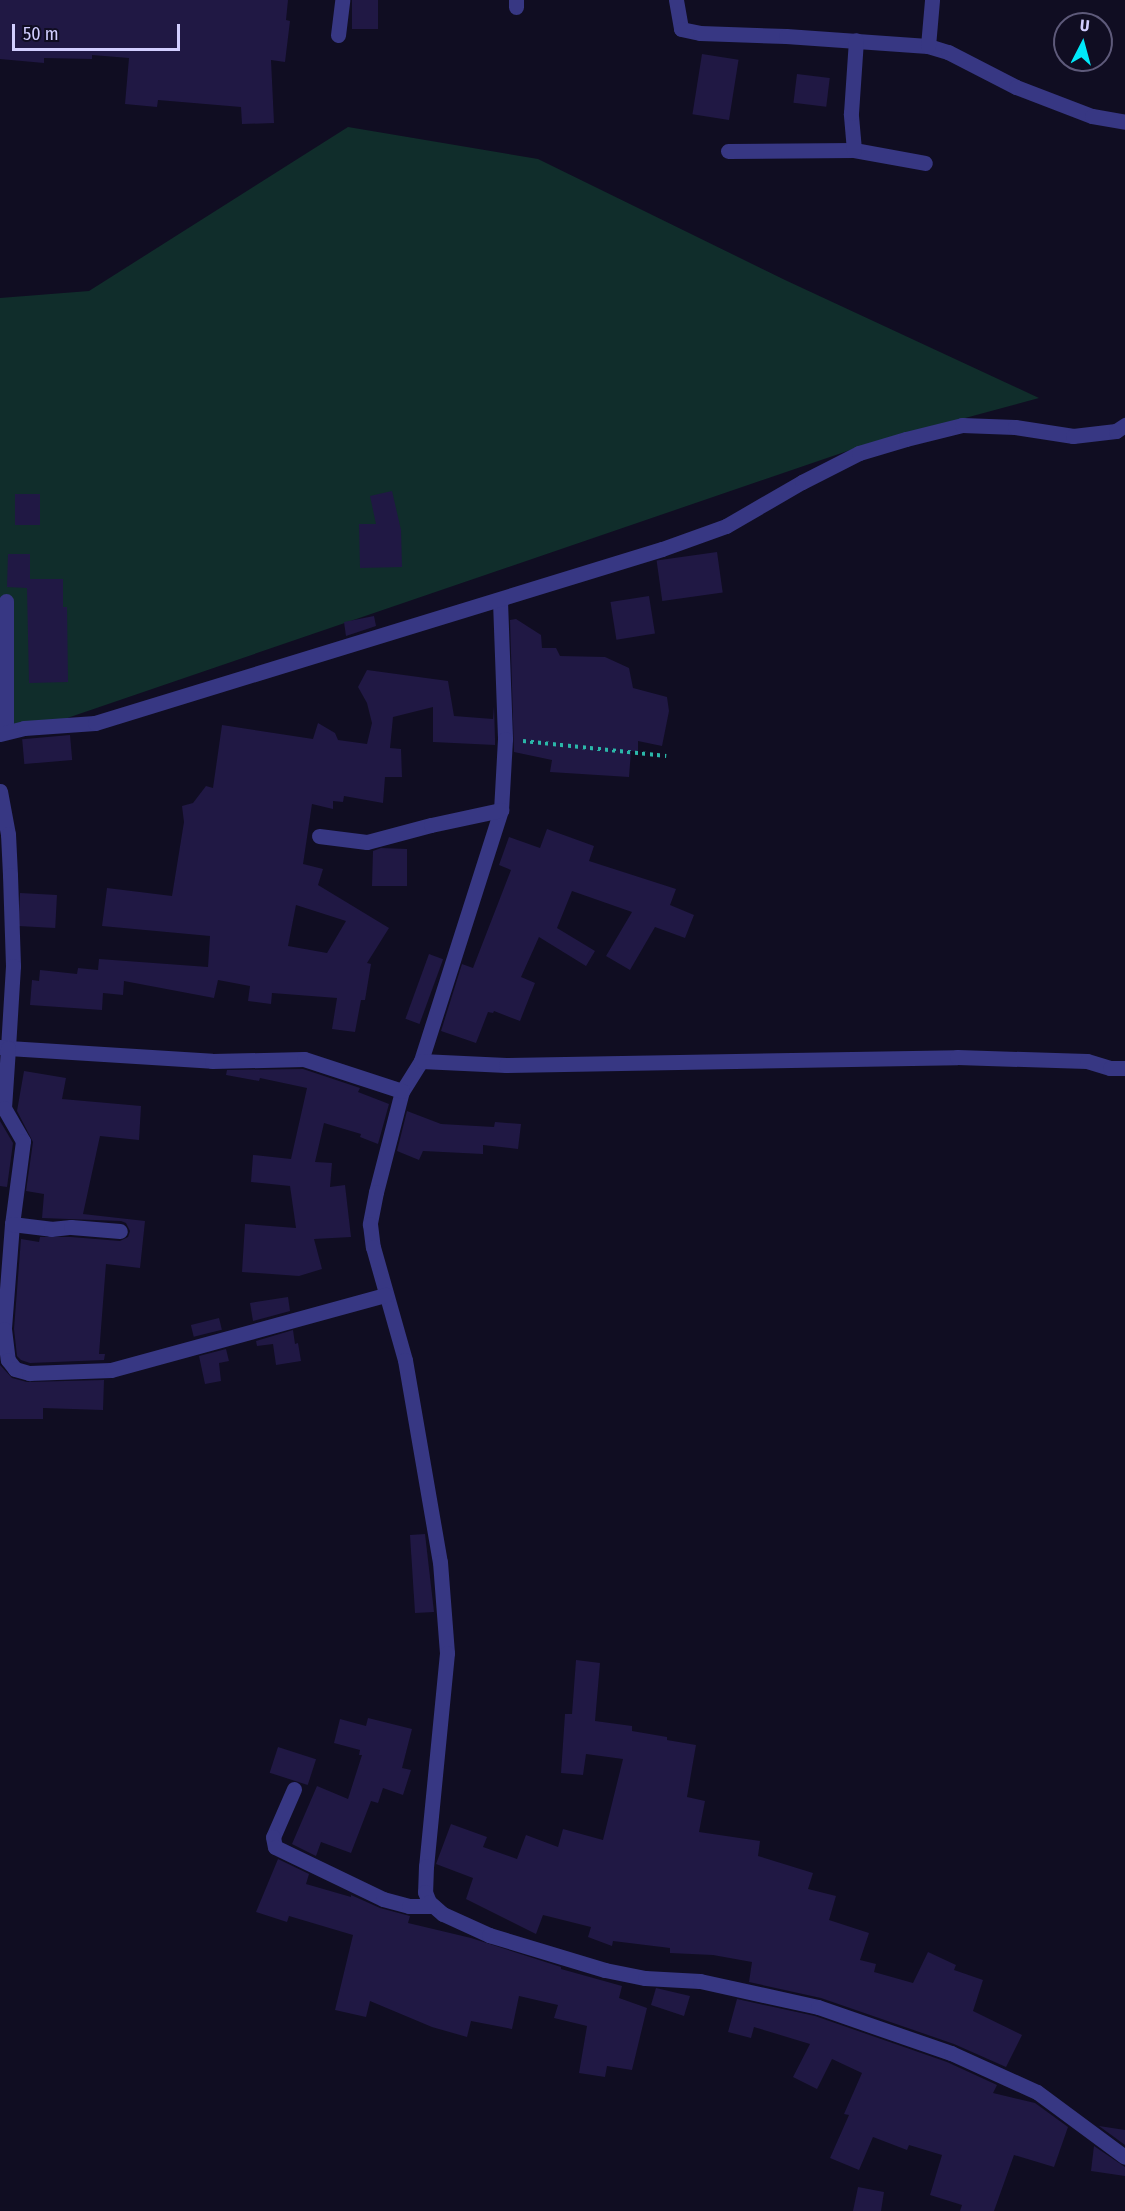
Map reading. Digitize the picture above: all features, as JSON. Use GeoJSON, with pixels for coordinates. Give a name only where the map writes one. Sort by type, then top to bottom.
{"type":"FeatureCollection","features":[{"type":"Feature","properties":{"kind":"street"},"geometry":{"type":"LineString","coordinates":[[338,35],[342,0]]}},
{"type":"Feature","properties":{"kind":"street"},"geometry":{"type":"LineString","coordinates":[[676,0],[681,28],[700,33],[856,40],[928,46],[948,52],[1037,95],[1092,116],[1125,122]]}},
{"type":"Feature","properties":{"kind":"street"},"geometry":{"type":"LineString","coordinates":[[928,46],[933,0]]}},
{"type":"Feature","properties":{"kind":"street"},"geometry":{"type":"LineString","coordinates":[[854,150],[851,113],[856,40]]}},
{"type":"Feature","properties":{"kind":"street"},"geometry":{"type":"LineString","coordinates":[[729,151],[854,150],[925,163]]}},
{"type":"Feature","properties":{"kind":"street"},"geometry":{"type":"LineString","coordinates":[[6,601],[3,732],[95,723],[192,696],[335,648],[500,601],[726,526],[801,482],[859,453],[906,439],[962,426],[1015,427],[1073,436],[1116,431],[1125,425]]}},
{"type":"Feature","properties":{"kind":"street"},"geometry":{"type":"LineString","coordinates":[[500,601],[505,739],[501,810],[421,1061],[402,1091],[370,1224],[373,1247],[405,1360],[440,1563],[447,1653],[425,1892],[433,1906],[444,1914],[489,1935],[605,1970],[645,1978],[700,1981],[818,2007],[951,2053],[1037,2092],[1125,2157]]}},
{"type":"Feature","properties":{"kind":"street"},"geometry":{"type":"LineString","coordinates":[[0,791],[7,823],[13,966],[4,1048],[4,1108],[22,1141],[3,1329],[4,1360],[15,1370],[29,1373],[111,1370],[386,1295]]}},
{"type":"Feature","properties":{"kind":"street"},"geometry":{"type":"LineString","coordinates":[[318,836],[367,842],[501,810]]}},
{"type":"Feature","properties":{"kind":"street"},"geometry":{"type":"LineString","coordinates":[[4,1048],[212,1061],[304,1059],[402,1091]]}},
{"type":"Feature","properties":{"kind":"street"},"geometry":{"type":"LineString","coordinates":[[421,1061],[506,1065],[957,1057],[1087,1061],[1110,1068],[1125,1068]]}},
{"type":"Feature","properties":{"kind":"street"},"geometry":{"type":"LineString","coordinates":[[12,1224],[51,1229],[72,1227],[120,1231]]}},
{"type":"Feature","properties":{"kind":"street"},"geometry":{"type":"LineString","coordinates":[[294,1788],[275,1830],[272,1842],[275,1847],[383,1899],[409,1906],[433,1906]]}},
{"type":"Feature","properties":{"kind":"path"},"geometry":{"type":"LineString","coordinates":[[505,739],[666,756]]}},
{"type":"Feature","properties":{"kind":"green space"},"geometry":{"type":"Polygon","coordinates":[[[348,127],[538,159],[785,280],[1039,398],[865,445],[0,741],[0,298],[89,291],[348,127]]]}},
{"type":"Feature","properties":{"kind":"building"},"geometry":{"type":"Polygon","coordinates":[[[0,0],[288,0],[286,20],[290,21],[285,62],[271,60],[274,123],[242,124],[241,107],[158,100],[157,107],[125,104],[129,58],[92,55],[92,59],[44,58],[44,63],[0,59],[0,0]]]}},
{"type":"Feature","properties":{"kind":"building"},"geometry":{"type":"Polygon","coordinates":[[[352,0],[378,0],[378,29],[352,29],[352,0]]]}},
{"type":"Feature","properties":{"kind":"building"},"geometry":{"type":"Polygon","coordinates":[[[702,54],[739,60],[729,120],[692,114],[702,54]]]}},
{"type":"Feature","properties":{"kind":"building"},"geometry":{"type":"Polygon","coordinates":[[[797,74],[830,78],[826,107],[793,103],[797,74]]]}},
{"type":"Feature","properties":{"kind":"building"},"geometry":{"type":"Polygon","coordinates":[[[392,491],[401,530],[402,567],[360,568],[359,524],[376,524],[370,496],[392,491]]]}},
{"type":"Feature","properties":{"kind":"building"},"geometry":{"type":"Polygon","coordinates":[[[15,494],[40,494],[40,525],[15,525],[15,494]]]}},
{"type":"Feature","properties":{"kind":"building"},"geometry":{"type":"Polygon","coordinates":[[[717,552],[723,593],[662,601],[657,560],[717,552]]]}},
{"type":"Feature","properties":{"kind":"building"},"geometry":{"type":"Polygon","coordinates":[[[8,554],[30,554],[30,579],[63,579],[63,607],[67,607],[68,682],[29,683],[27,588],[7,587],[8,554]]]}},
{"type":"Feature","properties":{"kind":"building"},"geometry":{"type":"Polygon","coordinates":[[[649,596],[655,634],[616,640],[610,602],[649,596]]]}},
{"type":"Feature","properties":{"kind":"building"},"geometry":{"type":"Polygon","coordinates":[[[374,616],[376,626],[346,636],[344,622],[374,616]]]}},
{"type":"Feature","properties":{"kind":"building"},"geometry":{"type":"Polygon","coordinates":[[[516,619],[541,635],[542,648],[556,648],[560,656],[605,657],[629,668],[633,688],[667,697],[669,711],[662,746],[638,741],[638,752],[631,751],[629,777],[550,772],[552,760],[514,752],[510,620],[516,619]]]}},
{"type":"Feature","properties":{"kind":"building"},"geometry":{"type":"Polygon","coordinates":[[[367,670],[448,681],[454,716],[493,719],[494,706],[495,745],[433,742],[433,707],[393,717],[390,748],[401,749],[402,777],[385,777],[383,803],[344,796],[343,802],[333,801],[333,809],[312,804],[303,864],[323,869],[318,885],[389,928],[367,963],[371,964],[365,1000],[361,1000],[355,1032],[332,1029],[337,998],[272,993],[271,1004],[248,1001],[250,986],[218,980],[214,998],[124,981],[123,995],[103,993],[102,1010],[30,1005],[32,980],[39,981],[40,970],[77,974],[78,968],[98,970],[99,959],[208,967],[210,936],[102,926],[107,888],[172,896],[184,822],[182,806],[193,803],[206,786],[213,788],[222,725],[313,739],[318,723],[335,733],[338,740],[367,744],[372,723],[367,703],[358,687],[367,670]],[[296,905],[288,946],[327,953],[346,921],[296,905]]]}},
{"type":"Feature","properties":{"kind":"building"},"geometry":{"type":"Polygon","coordinates":[[[70,735],[72,760],[24,764],[22,739],[70,735]]]}},
{"type":"Feature","properties":{"kind":"building"},"geometry":{"type":"Polygon","coordinates":[[[547,829],[594,846],[589,861],[676,889],[670,905],[694,915],[685,938],[655,927],[630,970],[606,956],[632,912],[572,891],[557,928],[595,951],[586,966],[539,937],[521,977],[535,983],[520,1021],[494,1011],[493,1013],[488,1012],[476,1043],[441,1031],[462,964],[473,968],[511,870],[499,865],[509,837],[540,848],[547,829]]]}},
{"type":"Feature","properties":{"kind":"building"},"geometry":{"type":"Polygon","coordinates":[[[381,848],[407,849],[407,886],[372,886],[373,851],[381,848]]]}},
{"type":"Feature","properties":{"kind":"building"},"geometry":{"type":"Polygon","coordinates":[[[20,893],[57,895],[55,928],[18,926],[20,893]]]}},
{"type":"Feature","properties":{"kind":"building"},"geometry":{"type":"Polygon","coordinates":[[[429,954],[443,959],[419,1024],[405,1019],[429,954]]]}},
{"type":"Feature","properties":{"kind":"building"},"geometry":{"type":"Polygon","coordinates":[[[303,1069],[360,1088],[358,1092],[389,1104],[378,1144],[360,1137],[361,1134],[324,1123],[315,1162],[332,1163],[330,1187],[345,1185],[351,1237],[314,1239],[322,1269],[299,1276],[242,1272],[245,1224],[296,1228],[290,1186],[251,1182],[253,1155],[291,1159],[307,1088],[260,1078],[259,1081],[226,1075],[227,1070],[303,1069]]]}},
{"type":"Feature","properties":{"kind":"building"},"geometry":{"type":"Polygon","coordinates":[[[24,1071],[66,1078],[62,1099],[141,1106],[139,1140],[100,1136],[83,1214],[145,1221],[140,1268],[106,1264],[99,1354],[105,1354],[104,1360],[30,1363],[17,1356],[14,1329],[21,1239],[39,1242],[40,1237],[71,1237],[120,1241],[128,1237],[130,1231],[126,1223],[121,1221],[42,1218],[44,1194],[26,1191],[33,1142],[17,1111],[24,1071]]]}},
{"type":"Feature","properties":{"kind":"building"},"geometry":{"type":"Polygon","coordinates":[[[407,1111],[441,1124],[494,1127],[495,1122],[521,1124],[518,1149],[483,1145],[483,1154],[423,1151],[419,1160],[397,1151],[407,1111]]]}},
{"type":"Feature","properties":{"kind":"building"},"geometry":{"type":"Polygon","coordinates":[[[0,1121],[13,1143],[7,1187],[0,1186],[0,1121]]]}},
{"type":"Feature","properties":{"kind":"building"},"geometry":{"type":"Polygon","coordinates":[[[288,1297],[290,1311],[253,1321],[250,1303],[288,1297]]]}},
{"type":"Feature","properties":{"kind":"building"},"geometry":{"type":"Polygon","coordinates":[[[219,1318],[222,1330],[194,1337],[191,1325],[219,1318]]]}},
{"type":"Feature","properties":{"kind":"building"},"geometry":{"type":"Polygon","coordinates":[[[293,1330],[301,1361],[276,1365],[273,1344],[257,1346],[256,1341],[293,1330]]]}},
{"type":"Feature","properties":{"kind":"building"},"geometry":{"type":"Polygon","coordinates":[[[226,1349],[229,1361],[219,1363],[221,1381],[205,1384],[199,1356],[226,1349]]]}},
{"type":"Feature","properties":{"kind":"building"},"geometry":{"type":"Polygon","coordinates":[[[0,1365],[12,1378],[27,1382],[104,1380],[103,1410],[43,1408],[43,1419],[0,1419],[0,1365]]]}},
{"type":"Feature","properties":{"kind":"building"},"geometry":{"type":"Polygon","coordinates":[[[425,1534],[434,1612],[415,1613],[410,1535],[425,1534]]]}},
{"type":"Feature","properties":{"kind":"building"},"geometry":{"type":"Polygon","coordinates":[[[576,1660],[600,1663],[595,1721],[632,1726],[632,1731],[696,1745],[687,1797],[705,1801],[699,1832],[760,1841],[758,1856],[813,1873],[808,1889],[836,1896],[829,1920],[869,1933],[860,1960],[876,1964],[874,1972],[913,1983],[928,1952],[956,1965],[954,1970],[983,1980],[973,2011],[1022,2035],[1006,2067],[954,2044],[821,1998],[749,1982],[752,1962],[713,1955],[670,1953],[670,1948],[613,1941],[612,1946],[588,1937],[591,1927],[543,1915],[536,1934],[466,1899],[473,1878],[436,1864],[451,1824],[487,1837],[483,1847],[517,1859],[526,1835],[558,1847],[563,1829],[603,1840],[623,1759],[586,1754],[583,1775],[561,1773],[565,1714],[572,1714],[576,1660]]]}},
{"type":"Feature","properties":{"kind":"building"},"geometry":{"type":"Polygon","coordinates":[[[368,1718],[412,1729],[402,1768],[411,1770],[403,1795],[383,1788],[378,1803],[371,1801],[351,1853],[321,1842],[316,1856],[292,1844],[317,1786],[348,1799],[362,1755],[359,1755],[360,1750],[334,1743],[340,1719],[366,1726],[368,1718]]]}},
{"type":"Feature","properties":{"kind":"building"},"geometry":{"type":"Polygon","coordinates":[[[278,1747],[316,1759],[308,1785],[270,1773],[278,1747]]]}},
{"type":"Feature","properties":{"kind":"building"},"geometry":{"type":"Polygon","coordinates":[[[278,1859],[309,1874],[306,1884],[351,1897],[351,1895],[380,1908],[410,1916],[408,1923],[471,1938],[561,1967],[561,1969],[622,1986],[619,1998],[647,2008],[632,2070],[607,2066],[605,2077],[579,2073],[587,2026],[554,2018],[558,2005],[519,1996],[512,2029],[471,2021],[467,2037],[432,2027],[370,2001],[366,2017],[335,2010],[353,1935],[289,1916],[287,1922],[256,1912],[278,1859]]]}},
{"type":"Feature","properties":{"kind":"building"},"geometry":{"type":"Polygon","coordinates":[[[656,1988],[690,1996],[684,2016],[651,2005],[656,1988]]]}},
{"type":"Feature","properties":{"kind":"building"},"geometry":{"type":"Polygon","coordinates":[[[737,1999],[815,2016],[947,2062],[997,2085],[993,2093],[1035,2103],[1068,2127],[1054,2167],[1014,2155],[994,2211],[960,2211],[962,2205],[930,2195],[942,2155],[909,2145],[907,2150],[873,2137],[859,2170],[830,2158],[849,2115],[844,2114],[862,2073],[832,2059],[817,2089],[793,2077],[810,2044],[754,2027],[751,2038],[728,2032],[737,1999]]]}},
{"type":"Feature","properties":{"kind":"building"},"geometry":{"type":"Polygon","coordinates":[[[1099,2126],[1125,2130],[1125,2145],[1099,2126]]]}},
{"type":"Feature","properties":{"kind":"building"},"geometry":{"type":"Polygon","coordinates":[[[1094,2146],[1125,2167],[1125,2176],[1091,2171],[1094,2146]]]}},
{"type":"Feature","properties":{"kind":"building"},"geometry":{"type":"Polygon","coordinates":[[[858,2187],[884,2192],[881,2211],[853,2211],[858,2187]]]}}]}
